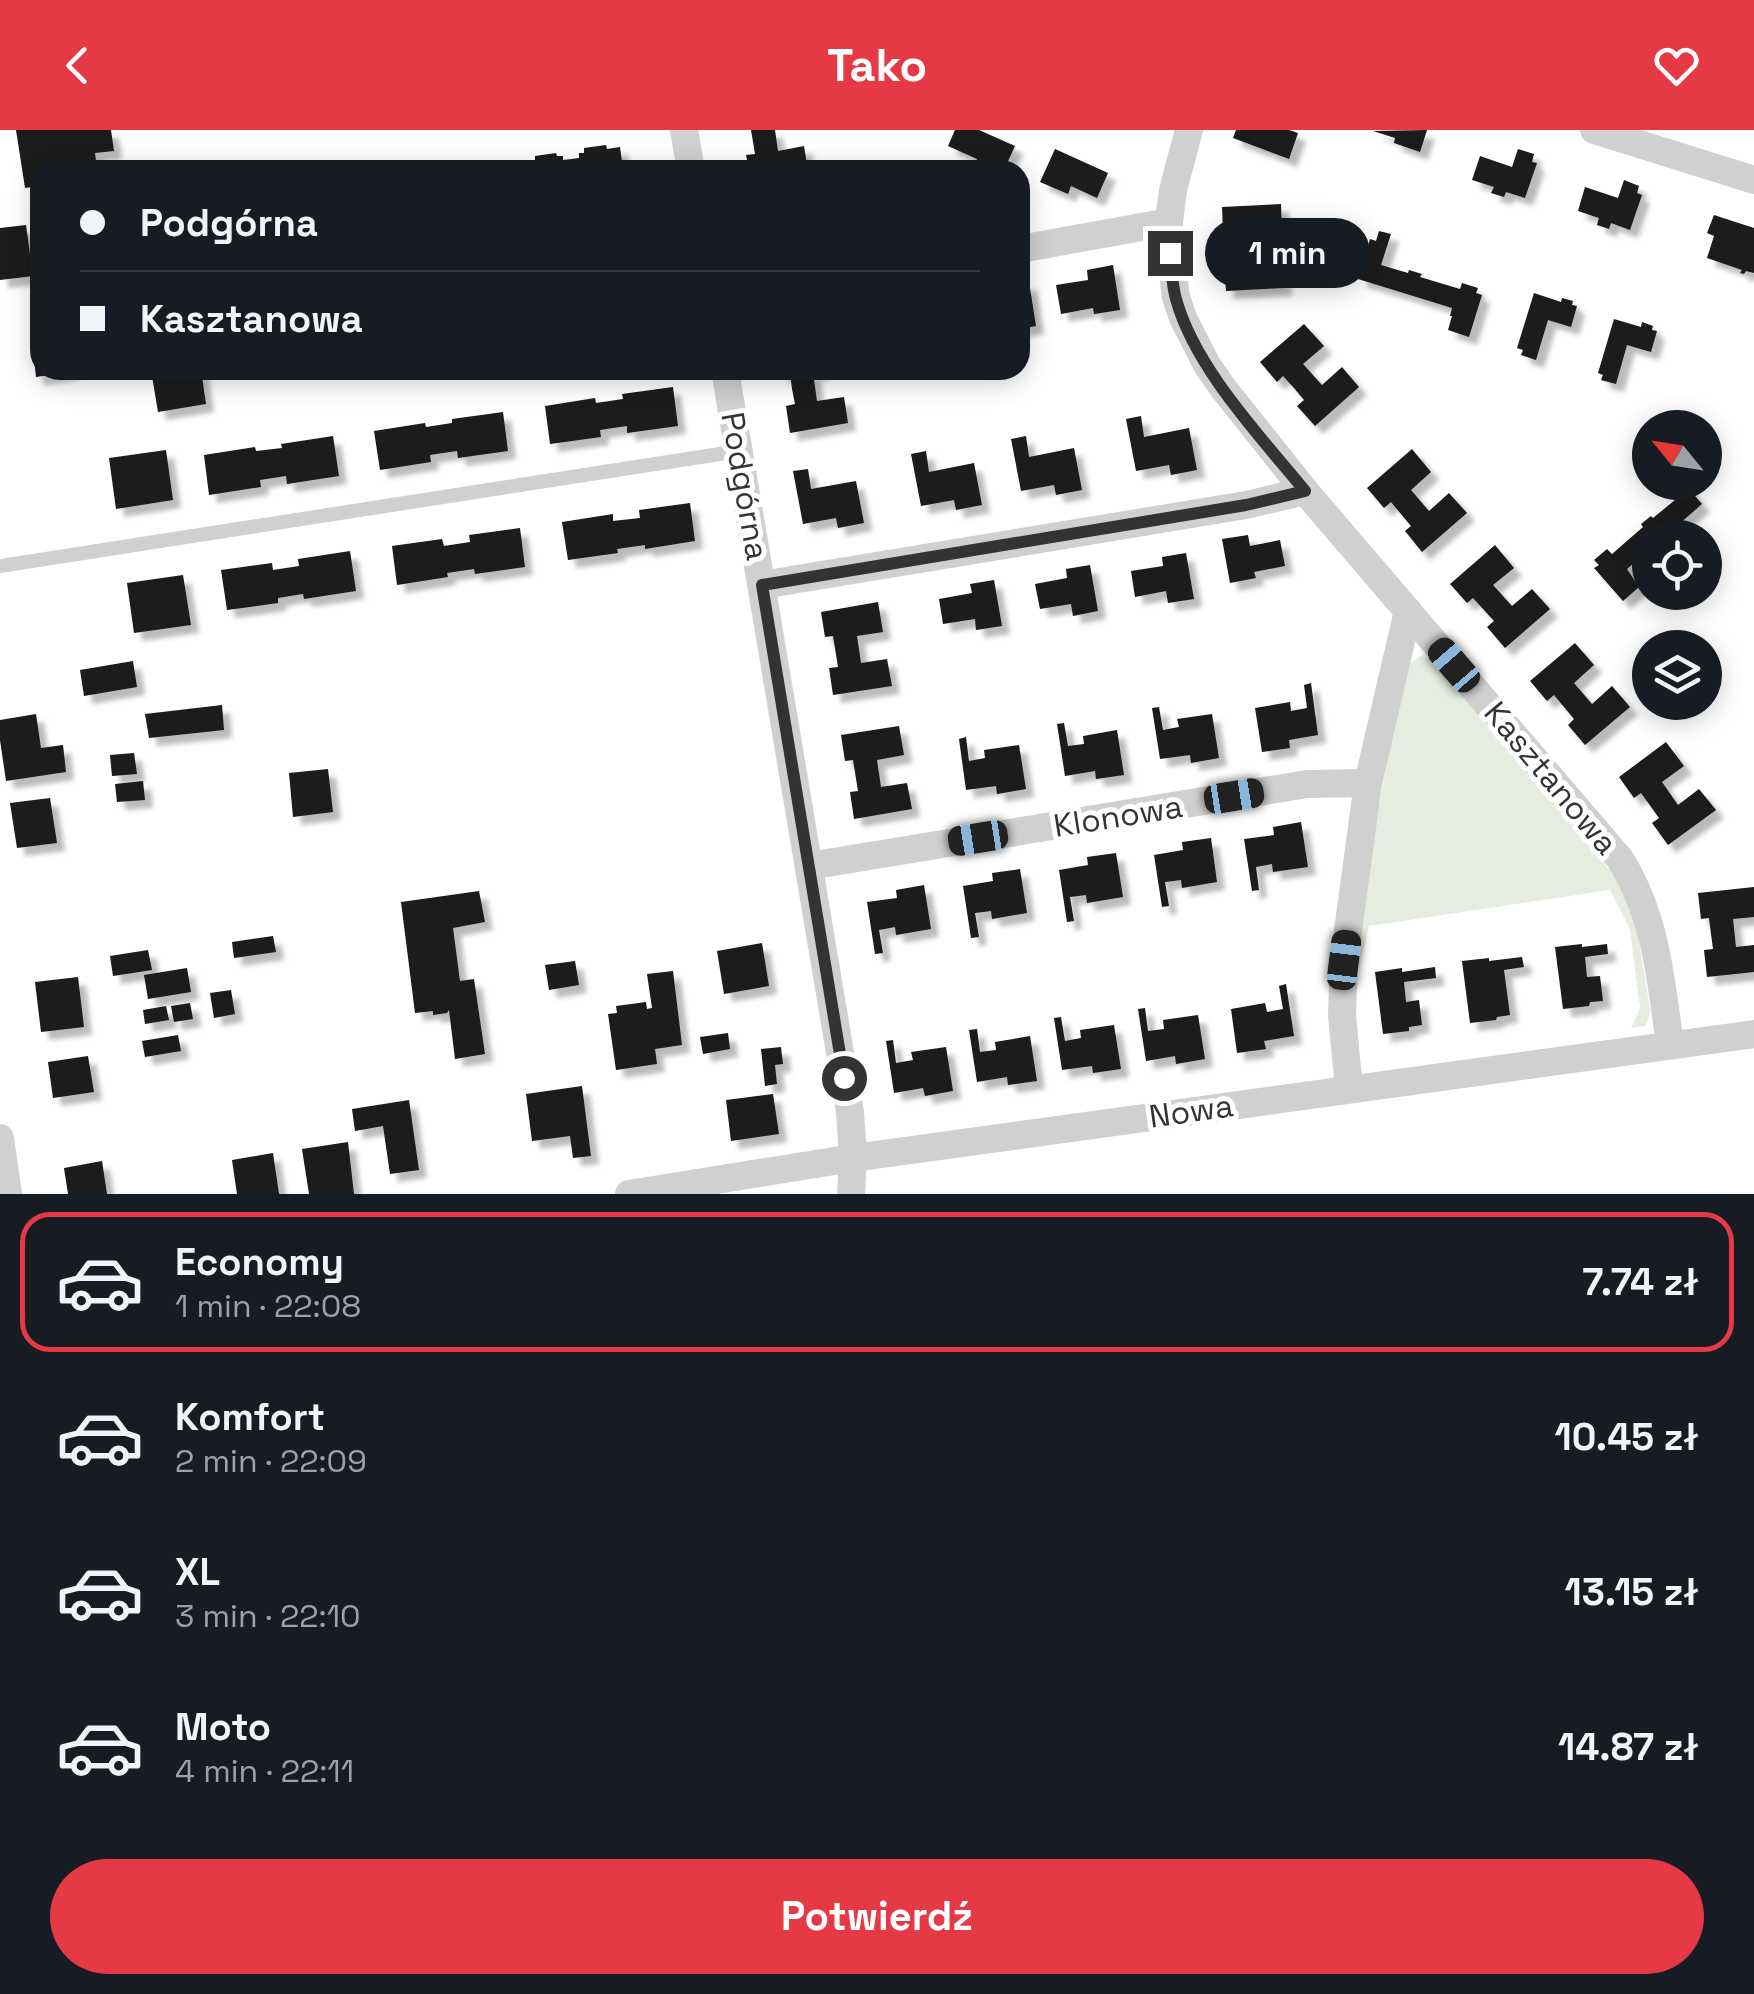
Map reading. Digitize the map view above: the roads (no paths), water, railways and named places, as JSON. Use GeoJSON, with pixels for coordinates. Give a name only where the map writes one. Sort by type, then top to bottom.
{"type":"FeatureCollection","features":[{"type":"Feature","properties":{"kind":"street"},"geometry":{"type":"LineString","coordinates":[[684,130],[688,160]]}},
{"type":"Feature","properties":{"kind":"street","name":"Kasztanowa"},"geometry":{"type":"LineString","coordinates":[[1188,130],[1169,222],[1176,297],[1194,342],[1223,388],[1305,491],[1604,839],[1633,879],[1650,923],[1670,1045]]}},
{"type":"Feature","properties":{"kind":"street"},"geometry":{"type":"LineString","coordinates":[[1594,130],[1655,139],[1754,180]]}},
{"type":"Feature","properties":{"kind":"street"},"geometry":{"type":"LineString","coordinates":[[1030,243],[1169,222]]}},
{"type":"Feature","properties":{"kind":"street","name":"Podgórna"},"geometry":{"type":"LineString","coordinates":[[727,380],[850,1112],[851,1194]]}},
{"type":"Feature","properties":{"kind":"street"},"geometry":{"type":"LineString","coordinates":[[762,585],[1246,505],[1305,491]]}},
{"type":"Feature","properties":{"kind":"street"},"geometry":{"type":"LineString","coordinates":[[1349,1089],[1342,1015],[1343,974],[1368,783],[1408,612]]}},
{"type":"Feature","properties":{"kind":"street","name":"Klonowa"},"geometry":{"type":"LineString","coordinates":[[809,866],[1307,784],[1368,783]]}},
{"type":"Feature","properties":{"kind":"street","name":"Nowa"},"geometry":{"type":"LineString","coordinates":[[629,1194],[853,1158],[1754,1034]]}},
{"type":"Feature","properties":{"kind":"street"},"geometry":{"type":"LineString","coordinates":[[0,1138],[8,1194]]}},
{"type":"Feature","properties":{"kind":"lane"},"geometry":{"type":"LineString","coordinates":[[0,566],[739,452]]}}]}
